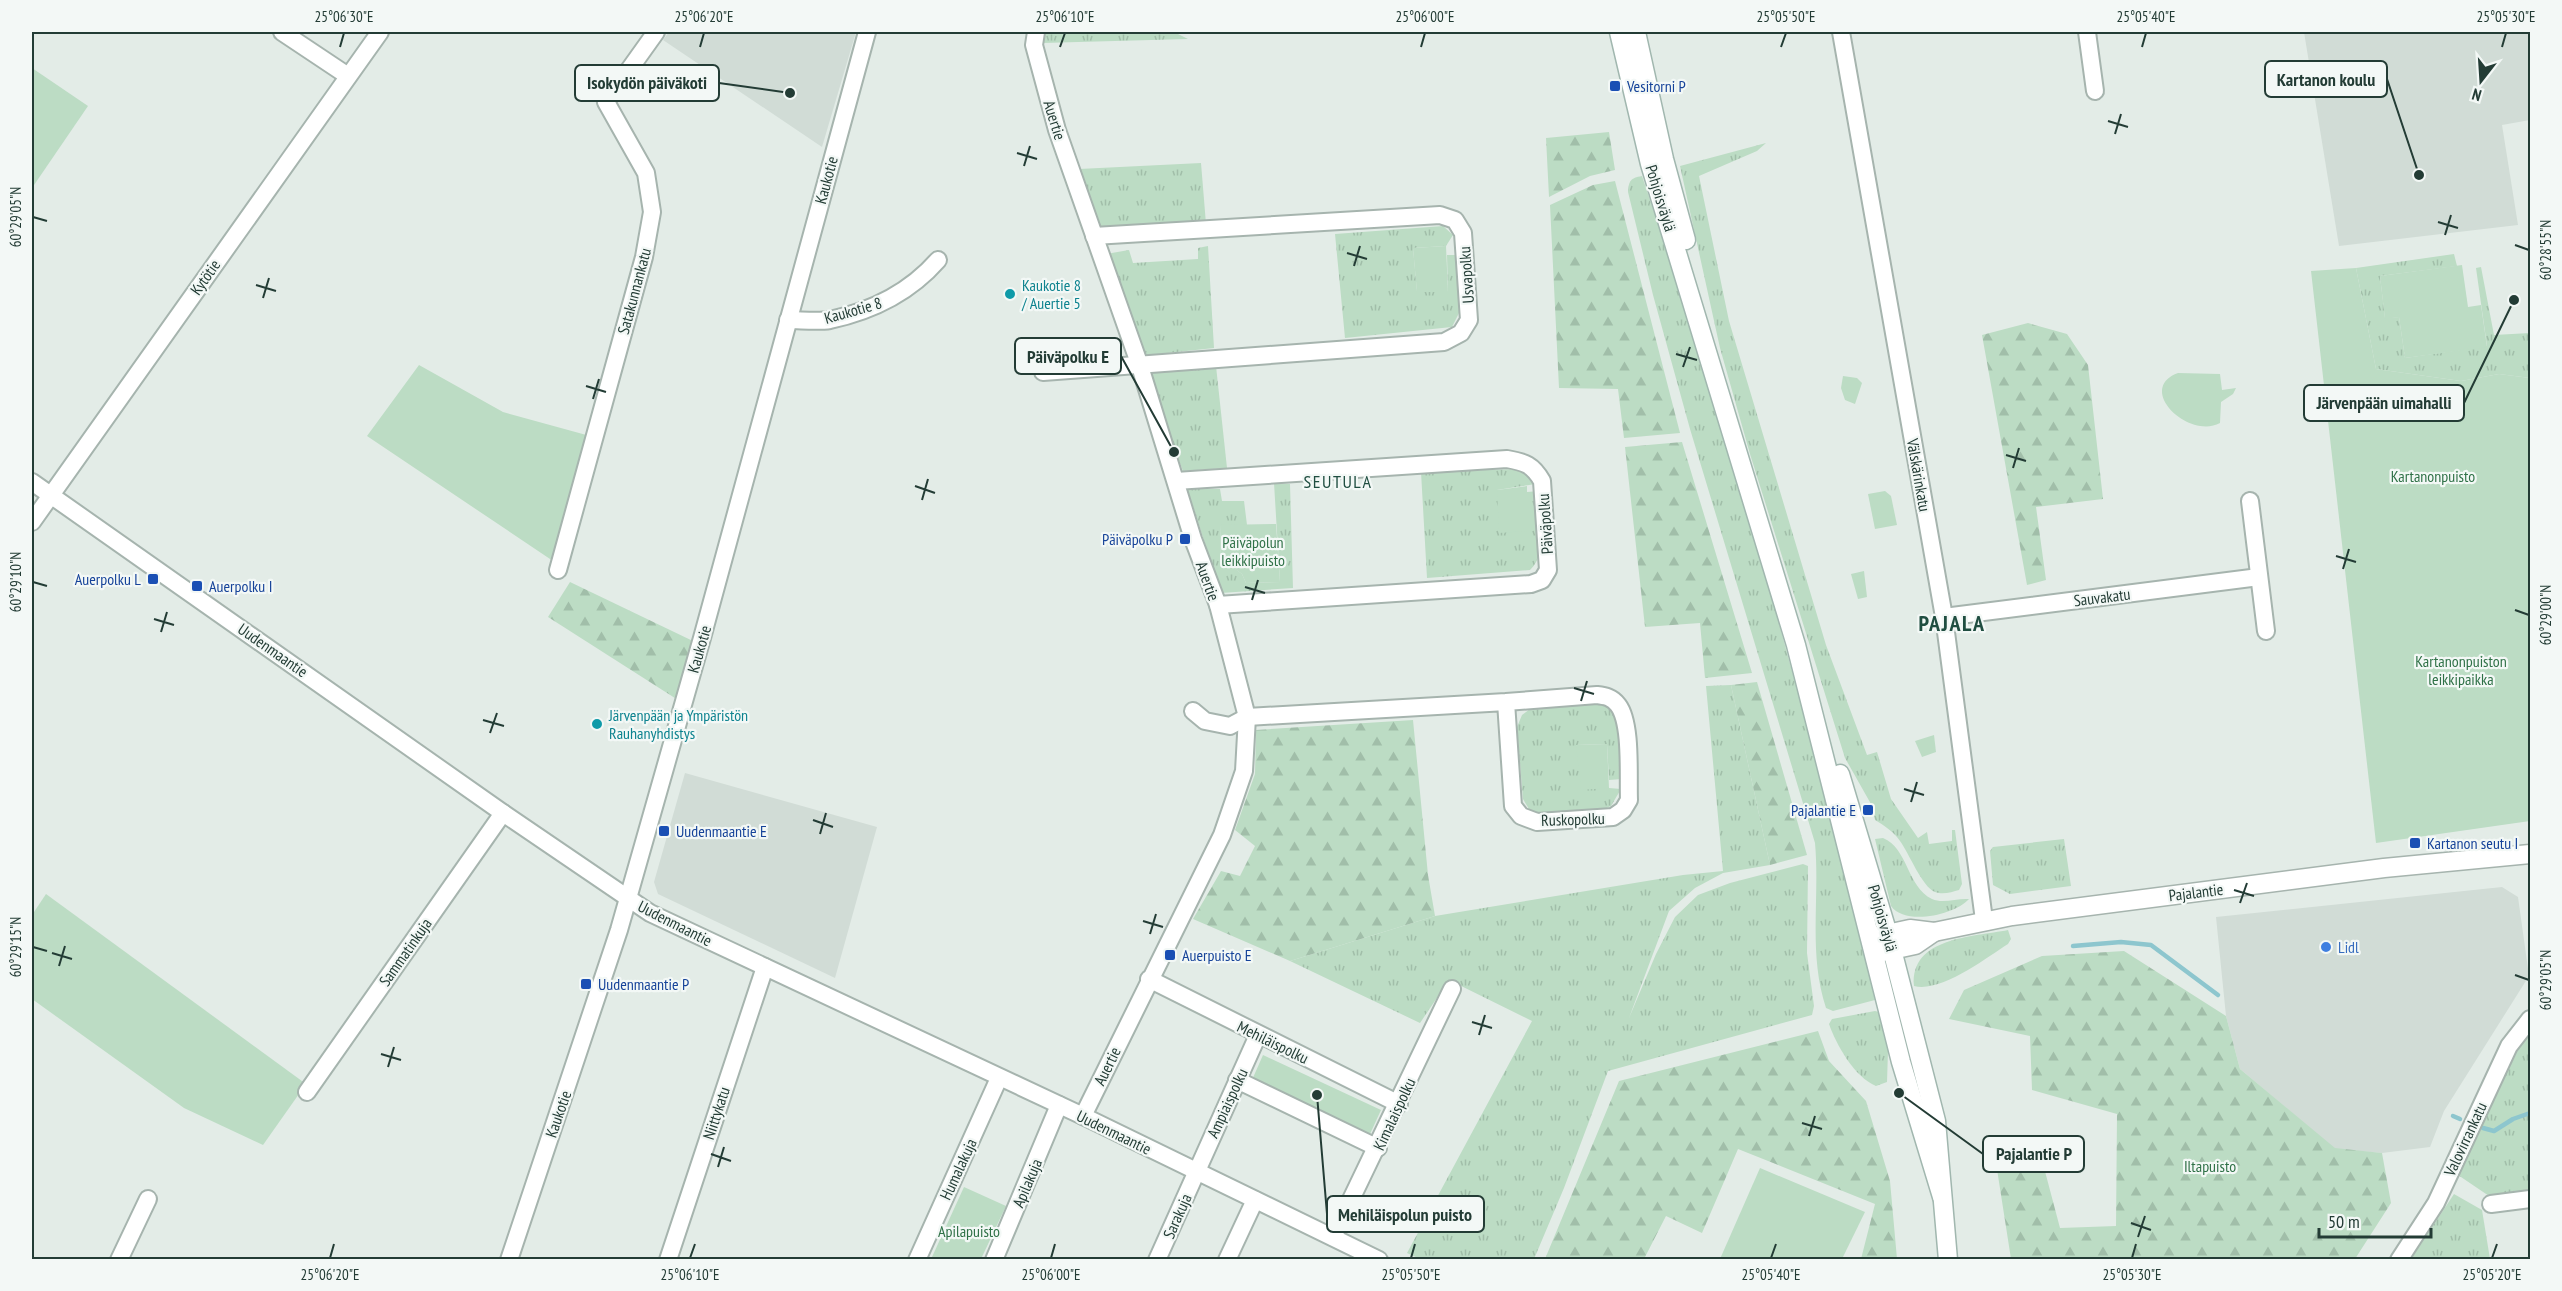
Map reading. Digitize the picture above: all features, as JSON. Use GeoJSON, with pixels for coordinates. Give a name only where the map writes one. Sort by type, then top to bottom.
{"type":"FeatureCollection","features":[{"type":"Feature","properties":{"kind":"main road","name":"Pohjoisväylä"},"geometry":{"type":"LineString","coordinates":[[1619,32],[1650,164],[1712,362],[1796,645],[1900,1062],[1942,1197]]}},
{"type":"Feature","properties":{"kind":"main road","name":"Pohjoisväylä"},"geometry":{"type":"LineString","coordinates":[[1636,32],[1664,159],[1692,261],[1712,362]]}},
{"type":"Feature","properties":{"kind":"main road","name":"Pohjoisväylä"},"geometry":{"type":"LineString","coordinates":[[1796,645],[1824,719],[1891,942],[1936,1121],[1948,1260]]}},
{"type":"Feature","properties":{"kind":"main road","name":"Pajalantie"},"geometry":{"type":"LineString","coordinates":[[1871,946],[1891,942],[1910,929],[1934,932],[1984,920],[2384,868],[2530,857]]}},
{"type":"Feature","properties":{"kind":"street"},"geometry":{"type":"LineString","coordinates":[[282,32],[348,76]]}},
{"type":"Feature","properties":{"kind":"street","name":"Kytötie"},"geometry":{"type":"LineString","coordinates":[[32,522],[380,32]]}},
{"type":"Feature","properties":{"kind":"street","name":"Satakunnankatu"},"geometry":{"type":"LineString","coordinates":[[558,570],[644,257],[652,212],[650,191],[643,166],[606,102],[656,32]]}},
{"type":"Feature","properties":{"kind":"street","name":"Kaukotie"},"geometry":{"type":"LineString","coordinates":[[509,1260],[620,930],[867,32]]}},
{"type":"Feature","properties":{"kind":"street","name":"Auertie"},"geometry":{"type":"LineString","coordinates":[[1036,32],[1034,45],[1057,130],[1139,363],[1193,539],[1218,605],[1247,717],[1244,771],[1222,835],[1083,1116]]}},
{"type":"Feature","properties":{"kind":"street","name":"Välskärinkatu"},"geometry":{"type":"LineString","coordinates":[[1840,32],[1944,617],[1984,920]]}},
{"type":"Feature","properties":{"kind":"street"},"geometry":{"type":"LineString","coordinates":[[2087,32],[2095,91]]}},
{"type":"Feature","properties":{"kind":"street","name":"Usvapolku"},"geometry":{"type":"LineString","coordinates":[[1094,236],[1440,215],[1455,219],[1463,233],[1469,320],[1461,333],[1444,342],[1139,363]]}},
{"type":"Feature","properties":{"kind":"street","name":"Kaukotie 8"},"geometry":{"type":"LineString","coordinates":[[788,320],[829,320],[884,303],[921,280],[938,260]]}},
{"type":"Feature","properties":{"kind":"street"},"geometry":{"type":"LineString","coordinates":[[1043,372],[1139,363]]}},
{"type":"Feature","properties":{"kind":"street","name":"Päiväpolku"},"geometry":{"type":"LineString","coordinates":[[1176,481],[1508,459],[1526,462],[1542,481],[1548,570],[1542,580],[1531,584],[1218,605]]}},
{"type":"Feature","properties":{"kind":"street","name":"Uudenmaantie"},"geometry":{"type":"LineString","coordinates":[[32,482],[503,813],[650,913],[1083,1116],[1379,1260]]}},
{"type":"Feature","properties":{"kind":"street"},"geometry":{"type":"LineString","coordinates":[[2250,501],[2266,632]]}},
{"type":"Feature","properties":{"kind":"street","name":"Sauvakatu"},"geometry":{"type":"LineString","coordinates":[[1944,617],[2259,577]]}},
{"type":"Feature","properties":{"kind":"street","name":"Ruskopolku"},"geometry":{"type":"LineString","coordinates":[[1193,711],[1206,721],[1230,726],[1247,717],[1506,702],[1597,694],[1610,698],[1619,706],[1626,724],[1629,800],[1623,810],[1613,817],[1537,822],[1521,816],[1513,806],[1506,702]]}},
{"type":"Feature","properties":{"kind":"street","name":"Sammatinkuja"},"geometry":{"type":"LineString","coordinates":[[307,1092],[503,813]]}},
{"type":"Feature","properties":{"kind":"street","name":"Niittykatu"},"geometry":{"type":"LineString","coordinates":[[668,1260],[765,967]]}},
{"type":"Feature","properties":{"kind":"street","name":"Mehiläispolku"},"geometry":{"type":"LineString","coordinates":[[1149,979],[1399,1104]]}},
{"type":"Feature","properties":{"kind":"street","name":"Kimalaispolku"},"geometry":{"type":"LineString","coordinates":[[1333,1237],[1378,1148],[1452,990]]}},
{"type":"Feature","properties":{"kind":"street","name":"Valovirrankatu"},"geometry":{"type":"LineString","coordinates":[[2399,1260],[2436,1203],[2508,1046],[2530,1019]]}},
{"type":"Feature","properties":{"kind":"street","name":"Ampiaispolku"},"geometry":{"type":"LineString","coordinates":[[1196,1171],[1258,1035]]}},
{"type":"Feature","properties":{"kind":"street","name":"Humalakuja"},"geometry":{"type":"LineString","coordinates":[[917,1260],[999,1078]]}},
{"type":"Feature","properties":{"kind":"street"},"geometry":{"type":"LineString","coordinates":[[1237,1080],[1378,1148]]}},
{"type":"Feature","properties":{"kind":"street","name":"Apilakuja"},"geometry":{"type":"LineString","coordinates":[[994,1260],[1059,1105]]}},
{"type":"Feature","properties":{"kind":"street","name":"Sarakuja"},"geometry":{"type":"LineString","coordinates":[[1157,1260],[1196,1171]]}},
{"type":"Feature","properties":{"kind":"street"},"geometry":{"type":"LineString","coordinates":[[2491,1204],[2530,1198]]}},
{"type":"Feature","properties":{"kind":"street"},"geometry":{"type":"LineString","coordinates":[[120,1260],[148,1199]]}},
{"type":"Feature","properties":{"kind":"street"},"geometry":{"type":"LineString","coordinates":[[1227,1260],[1255,1200]]}},
{"type":"Feature","properties":{"kind":"shaded area"},"geometry":{"type":"Polygon","coordinates":[[[669,32],[856,32],[822,147],[663,40],[669,32]]]}},
{"type":"Feature","properties":{"kind":"shaded area"},"geometry":{"type":"Polygon","coordinates":[[[2304,32],[2530,32],[2530,120],[2502,125],[2518,225],[2339,246],[2304,32]]]}},
{"type":"Feature","properties":{"kind":"shaded area"},"geometry":{"type":"Polygon","coordinates":[[[685,773],[877,827],[835,978],[658,894],[654,882],[685,773]]]}},
{"type":"Feature","properties":{"kind":"shaded area"},"geometry":{"type":"Polygon","coordinates":[[[2502,887],[2518,897],[2529,976],[2444,1111],[2430,1147],[2382,1153],[2335,1149],[2240,1069],[2226,1016],[2216,917],[2502,887]]]}},
{"type":"Feature","properties":{"kind":"green space"},"geometry":{"type":"Polygon","coordinates":[[[1044,32],[1174,32],[1188,39],[1042,43],[1044,32]]]}},
{"type":"Feature","properties":{"kind":"green space"},"geometry":{"type":"Polygon","coordinates":[[[32,68],[88,106],[32,188],[32,68]]]}},
{"type":"Feature","properties":{"kind":"green space"},"geometry":{"type":"Polygon","coordinates":[[[1609,132],[1615,170],[1590,176],[1549,197],[1546,138],[1609,132]]]}},
{"type":"Feature","properties":{"kind":"green space"},"geometry":{"type":"Polygon","coordinates":[[[1766,143],[1757,151],[1699,176],[1729,321],[1826,645],[1867,755],[1877,752],[1891,799],[1918,838],[1927,832],[1929,844],[1952,841],[1952,830],[1955,830],[1962,884],[1959,890],[1953,892],[1938,893],[1925,884],[1898,838],[1875,820],[1871,804],[1845,758],[1750,454],[1720,348],[1680,166],[1766,143]]]}},
{"type":"Feature","properties":{"kind":"green space"},"geometry":{"type":"Polygon","coordinates":[[[1201,163],[1206,224],[1097,232],[1079,169],[1201,163]]]}},
{"type":"Feature","properties":{"kind":"green space"},"geometry":{"type":"Polygon","coordinates":[[[1642,176],[1739,482],[1797,688],[1875,1000],[1833,1011],[1826,1008],[1817,967],[1815,843],[1690,429],[1653,295],[1628,192],[1631,181],[1642,176]]]}},
{"type":"Feature","properties":{"kind":"green space"},"geometry":{"type":"Polygon","coordinates":[[[1615,181],[1680,433],[1624,438],[1618,389],[1559,388],[1550,205],[1593,185],[1615,181]]]}},
{"type":"Feature","properties":{"kind":"green space"},"geometry":{"type":"Polygon","coordinates":[[[1443,226],[1453,235],[1446,246],[1413,248],[1417,291],[1448,292],[1447,255],[1457,255],[1461,309],[1452,327],[1345,338],[1335,234],[1443,226]]]}},
{"type":"Feature","properties":{"kind":"green space"},"geometry":{"type":"Polygon","coordinates":[[[1208,246],[1214,348],[1140,356],[1106,254],[1129,250],[1133,263],[1198,259],[1198,248],[1208,246]]]}},
{"type":"Feature","properties":{"kind":"green space"},"geometry":{"type":"Polygon","coordinates":[[[1446,246],[1448,292],[1417,292],[1413,248],[1446,246]]]}},
{"type":"Feature","properties":{"kind":"green space"},"geometry":{"type":"Polygon","coordinates":[[[2454,254],[2457,266],[2380,276],[2385,318],[2399,317],[2405,358],[2487,346],[2476,268],[2481,267],[2494,335],[2530,333],[2530,378],[2499,374],[2461,381],[2376,369],[2356,268],[2454,254]]]}},
{"type":"Feature","properties":{"kind":"green space"},"geometry":{"type":"Polygon","coordinates":[[[2462,265],[2468,307],[2481,305],[2487,347],[2405,358],[2399,317],[2385,319],[2380,276],[2462,265]]]}},
{"type":"Feature","properties":{"kind":"green space","name":"Kartanonpuisto"},"geometry":{"type":"Polygon","coordinates":[[[2356,268],[2376,369],[2461,381],[2499,374],[2530,378],[2530,821],[2376,843],[2311,271],[2356,268]]]}},
{"type":"Feature","properties":{"kind":"green space"},"geometry":{"type":"Polygon","coordinates":[[[2028,323],[2067,334],[2088,365],[2103,499],[2036,507],[2046,580],[2027,585],[1982,335],[2028,323]]]}},
{"type":"Feature","properties":{"kind":"green space"},"geometry":{"type":"Polygon","coordinates":[[[419,365],[503,412],[590,436],[556,563],[367,436],[419,365]]]}},
{"type":"Feature","properties":{"kind":"green space"},"geometry":{"type":"Polygon","coordinates":[[[1216,366],[1227,468],[1183,471],[1147,380],[1152,369],[1216,366]]]}},
{"type":"Feature","properties":{"kind":"green space"},"geometry":{"type":"Polygon","coordinates":[[[2178,373],[2220,374],[2222,390],[2236,388],[2233,394],[2221,402],[2220,423],[2208,426],[2194,425],[2171,410],[2164,400],[2162,390],[2166,380],[2178,373]]]}},
{"type":"Feature","properties":{"kind":"green space"},"geometry":{"type":"Polygon","coordinates":[[[1843,376],[1857,378],[1862,383],[1855,404],[1845,400],[1841,388],[1843,376]]]}},
{"type":"Feature","properties":{"kind":"green space"},"geometry":{"type":"Polygon","coordinates":[[[1682,442],[1752,673],[1705,678],[1700,623],[1645,627],[1625,447],[1682,442]]]}},
{"type":"Feature","properties":{"kind":"green space"},"geometry":{"type":"Polygon","coordinates":[[[1517,469],[1530,473],[1536,484],[1497,490],[1527,530],[1527,492],[1539,491],[1542,522],[1540,553],[1530,570],[1427,578],[1421,472],[1517,469]]]}},
{"type":"Feature","properties":{"kind":"green space"},"geometry":{"type":"Polygon","coordinates":[[[1274,483],[1290,484],[1293,588],[1221,593],[1187,488],[1220,489],[1222,501],[1244,501],[1247,525],[1220,525],[1221,558],[1242,574],[1246,583],[1280,582],[1274,483]]]}},
{"type":"Feature","properties":{"kind":"green space"},"geometry":{"type":"Polygon","coordinates":[[[1527,486],[1527,531],[1499,533],[1497,490],[1527,486]]]}},
{"type":"Feature","properties":{"kind":"green space"},"geometry":{"type":"Polygon","coordinates":[[[1885,491],[1891,496],[1897,525],[1875,529],[1868,494],[1885,491]]]}},
{"type":"Feature","properties":{"kind":"green space","name":"Päiväpolun leikkipuisto"},"geometry":{"type":"Polygon","coordinates":[[[1276,524],[1280,582],[1246,583],[1242,574],[1221,559],[1220,525],[1276,524]]]}},
{"type":"Feature","properties":{"kind":"green space"},"geometry":{"type":"Polygon","coordinates":[[[1864,571],[1867,597],[1858,599],[1851,574],[1864,571]]]}},
{"type":"Feature","properties":{"kind":"green space"},"geometry":{"type":"Polygon","coordinates":[[[570,582],[695,642],[678,700],[548,617],[570,582]]]}},
{"type":"Feature","properties":{"kind":"green space"},"geometry":{"type":"Polygon","coordinates":[[[1757,682],[1807,855],[1770,865],[1731,685],[1757,682]]]}},
{"type":"Feature","properties":{"kind":"green space"},"geometry":{"type":"Polygon","coordinates":[[[1731,685],[1770,865],[1723,873],[1695,888],[1669,911],[1629,1018],[1656,954],[1675,917],[1698,895],[1730,883],[1803,864],[1808,866],[1807,953],[1814,1006],[1812,1015],[1608,1071],[1564,1188],[1534,1259],[1420,1259],[1407,1253],[1532,1021],[1449,980],[1420,1023],[1290,961],[1435,916],[1683,875],[1723,871],[1706,686],[1731,685]]]}},
{"type":"Feature","properties":{"kind":"green space"},"geometry":{"type":"Polygon","coordinates":[[[1598,703],[1613,709],[1620,725],[1622,779],[1609,780],[1607,744],[1576,745],[1609,788],[1621,789],[1611,806],[1602,810],[1538,814],[1529,809],[1523,799],[1517,727],[1522,715],[1530,709],[1598,703]]]}},
{"type":"Feature","properties":{"kind":"green space"},"geometry":{"type":"Polygon","coordinates":[[[1413,720],[1428,875],[1435,916],[1290,961],[1193,919],[1221,871],[1240,876],[1255,846],[1235,830],[1255,774],[1256,730],[1413,720]]]}},
{"type":"Feature","properties":{"kind":"green space"},"geometry":{"type":"Polygon","coordinates":[[[1934,735],[1936,752],[1922,757],[1915,741],[1934,735]]]}},
{"type":"Feature","properties":{"kind":"green space"},"geometry":{"type":"Polygon","coordinates":[[[1607,744],[1609,788],[1581,790],[1576,745],[1607,744]]]}},
{"type":"Feature","properties":{"kind":"green space"},"geometry":{"type":"Polygon","coordinates":[[[1883,838],[1898,850],[1917,886],[1932,899],[1941,901],[1969,899],[1953,910],[1942,914],[1918,917],[1898,912],[1891,906],[1875,839],[1883,838]]]}},
{"type":"Feature","properties":{"kind":"green space"},"geometry":{"type":"Polygon","coordinates":[[[2064,839],[2071,886],[2010,894],[1993,885],[1990,851],[1993,847],[2064,839]]]}},
{"type":"Feature","properties":{"kind":"green space"},"geometry":{"type":"Polygon","coordinates":[[[46,894],[306,1084],[263,1145],[184,1108],[32,999],[32,915],[46,894]]]}},
{"type":"Feature","properties":{"kind":"green space"},"geometry":{"type":"Polygon","coordinates":[[[2008,930],[2011,939],[2008,944],[1963,973],[1937,984],[1925,987],[1914,986],[1915,970],[1922,958],[1933,949],[1946,942],[2008,930]]]}},
{"type":"Feature","properties":{"kind":"green space","name":"Iltapuisto"},"geometry":{"type":"Polygon","coordinates":[[[2124,951],[2226,1016],[2240,1069],[2335,1148],[2382,1153],[2391,1203],[2355,1259],[2011,1259],[1994,1150],[2042,1160],[2060,1228],[2116,1226],[2117,1114],[2032,1090],[2030,1036],[1949,1019],[1964,990],[2042,956],[2124,951]]]}},
{"type":"Feature","properties":{"kind":"green space"},"geometry":{"type":"Polygon","coordinates":[[[1879,1012],[1888,1050],[1887,1082],[1876,1086],[1853,1068],[1836,1041],[1829,1024],[1832,1019],[1879,1012]]]}},
{"type":"Feature","properties":{"kind":"green space"},"geometry":{"type":"Polygon","coordinates":[[[1818,1031],[1829,1061],[1866,1101],[1890,1181],[1897,1259],[1861,1259],[1875,1204],[1738,1149],[1702,1233],[1666,1216],[1644,1259],[1545,1259],[1619,1081],[1818,1031]]]}},
{"type":"Feature","properties":{"kind":"green space"},"geometry":{"type":"Polygon","coordinates":[[[2530,1031],[2530,1136],[2528,1137],[2530,1192],[2492,1198],[2458,1175],[2523,1039],[2530,1031]]]}},
{"type":"Feature","properties":{"kind":"green space"},"geometry":{"type":"Polygon","coordinates":[[[1263,1055],[1381,1110],[1370,1134],[1252,1080],[1263,1055]]]}},
{"type":"Feature","properties":{"kind":"green space"},"geometry":{"type":"Polygon","coordinates":[[[1760,1168],[1865,1212],[1842,1259],[1720,1259],[1760,1168]]]}},
{"type":"Feature","properties":{"kind":"green space","name":"Apilapuisto"},"geometry":{"type":"Polygon","coordinates":[[[964,1187],[1006,1206],[981,1259],[932,1257],[964,1187]]]}},
{"type":"Feature","properties":{"kind":"green space"},"geometry":{"type":"Polygon","coordinates":[[[2454,1194],[2482,1210],[2490,1259],[2411,1259],[2454,1194]]]}},
{"type":"Feature","properties":{"kind":"waterway"},"geometry":{"type":"LineString","coordinates":[[2073,946],[2121,942],[2151,945],[2218,995]]}},
{"type":"Feature","properties":{"kind":"waterway"},"geometry":{"type":"LineString","coordinates":[[2483,1128],[2494,1131],[2513,1119],[2530,1113]]}},
{"type":"Feature","properties":{"kind":"waterway"},"geometry":{"type":"LineString","coordinates":[[2453,1116],[2460,1119]]}},
{"type":"Feature","properties":{"kind":"place","name":"Vesitorni P"},"geometry":{"type":"Point","coordinates":[1615,86]}},
{"type":"Feature","properties":{"kind":"place","name":"Isokydön päiväkoti"},"geometry":{"type":"Point","coordinates":[790,93]}},
{"type":"Feature","properties":{"kind":"place","name":"Kartanon koulu"},"geometry":{"type":"Point","coordinates":[2419,175]}},
{"type":"Feature","properties":{"kind":"place","name":"Kaukotie 8 / Auertie 5"},"geometry":{"type":"Point","coordinates":[1010,294]}},
{"type":"Feature","properties":{"kind":"place","name":"Järvenpään uimahalli"},"geometry":{"type":"Point","coordinates":[2514,300]}},
{"type":"Feature","properties":{"kind":"place","name":"Päiväpolku E"},"geometry":{"type":"Point","coordinates":[1174,452]}},
{"type":"Feature","properties":{"kind":"place","name":"Päiväpolku P"},"geometry":{"type":"Point","coordinates":[1185,539]}},
{"type":"Feature","properties":{"kind":"place","name":"Auerpolku L"},"geometry":{"type":"Point","coordinates":[153,579]}},
{"type":"Feature","properties":{"kind":"place","name":"Auerpolku I"},"geometry":{"type":"Point","coordinates":[197,586]}},
{"type":"Feature","properties":{"kind":"place","name":"Järvenpään ja Ympäristön Rauhanyhdistys"},"geometry":{"type":"Point","coordinates":[597,724]}},
{"type":"Feature","properties":{"kind":"place","name":"Pajalantie E"},"geometry":{"type":"Point","coordinates":[1868,810]}},
{"type":"Feature","properties":{"kind":"place","name":"Uudenmaantie E"},"geometry":{"type":"Point","coordinates":[664,831]}},
{"type":"Feature","properties":{"kind":"place","name":"Kartanon seutu I"},"geometry":{"type":"Point","coordinates":[2415,843]}},
{"type":"Feature","properties":{"kind":"place","name":"Lidl"},"geometry":{"type":"Point","coordinates":[2326,947]}},
{"type":"Feature","properties":{"kind":"place","name":"Auerpuisto E"},"geometry":{"type":"Point","coordinates":[1170,955]}},
{"type":"Feature","properties":{"kind":"place","name":"Uudenmaantie P"},"geometry":{"type":"Point","coordinates":[586,984]}},
{"type":"Feature","properties":{"kind":"place","name":"Pajalantie P"},"geometry":{"type":"Point","coordinates":[1899,1093]}},
{"type":"Feature","properties":{"kind":"place","name":"Mehiläispolun puisto"},"geometry":{"type":"Point","coordinates":[1317,1095]}},
{"type":"Feature","properties":{"kind":"district","name":"SEUTULA"},"geometry":{"type":"Point","coordinates":[1338,482]}},
{"type":"Feature","properties":{"kind":"district","name":"PAJALA"},"geometry":{"type":"Point","coordinates":[1952,623]}},
{"type":"Feature","properties":{"kind":"park label","name":"Kartanonpuiston leikkipaikka"},"geometry":{"type":"Point","coordinates":[2461,670]}}]}
